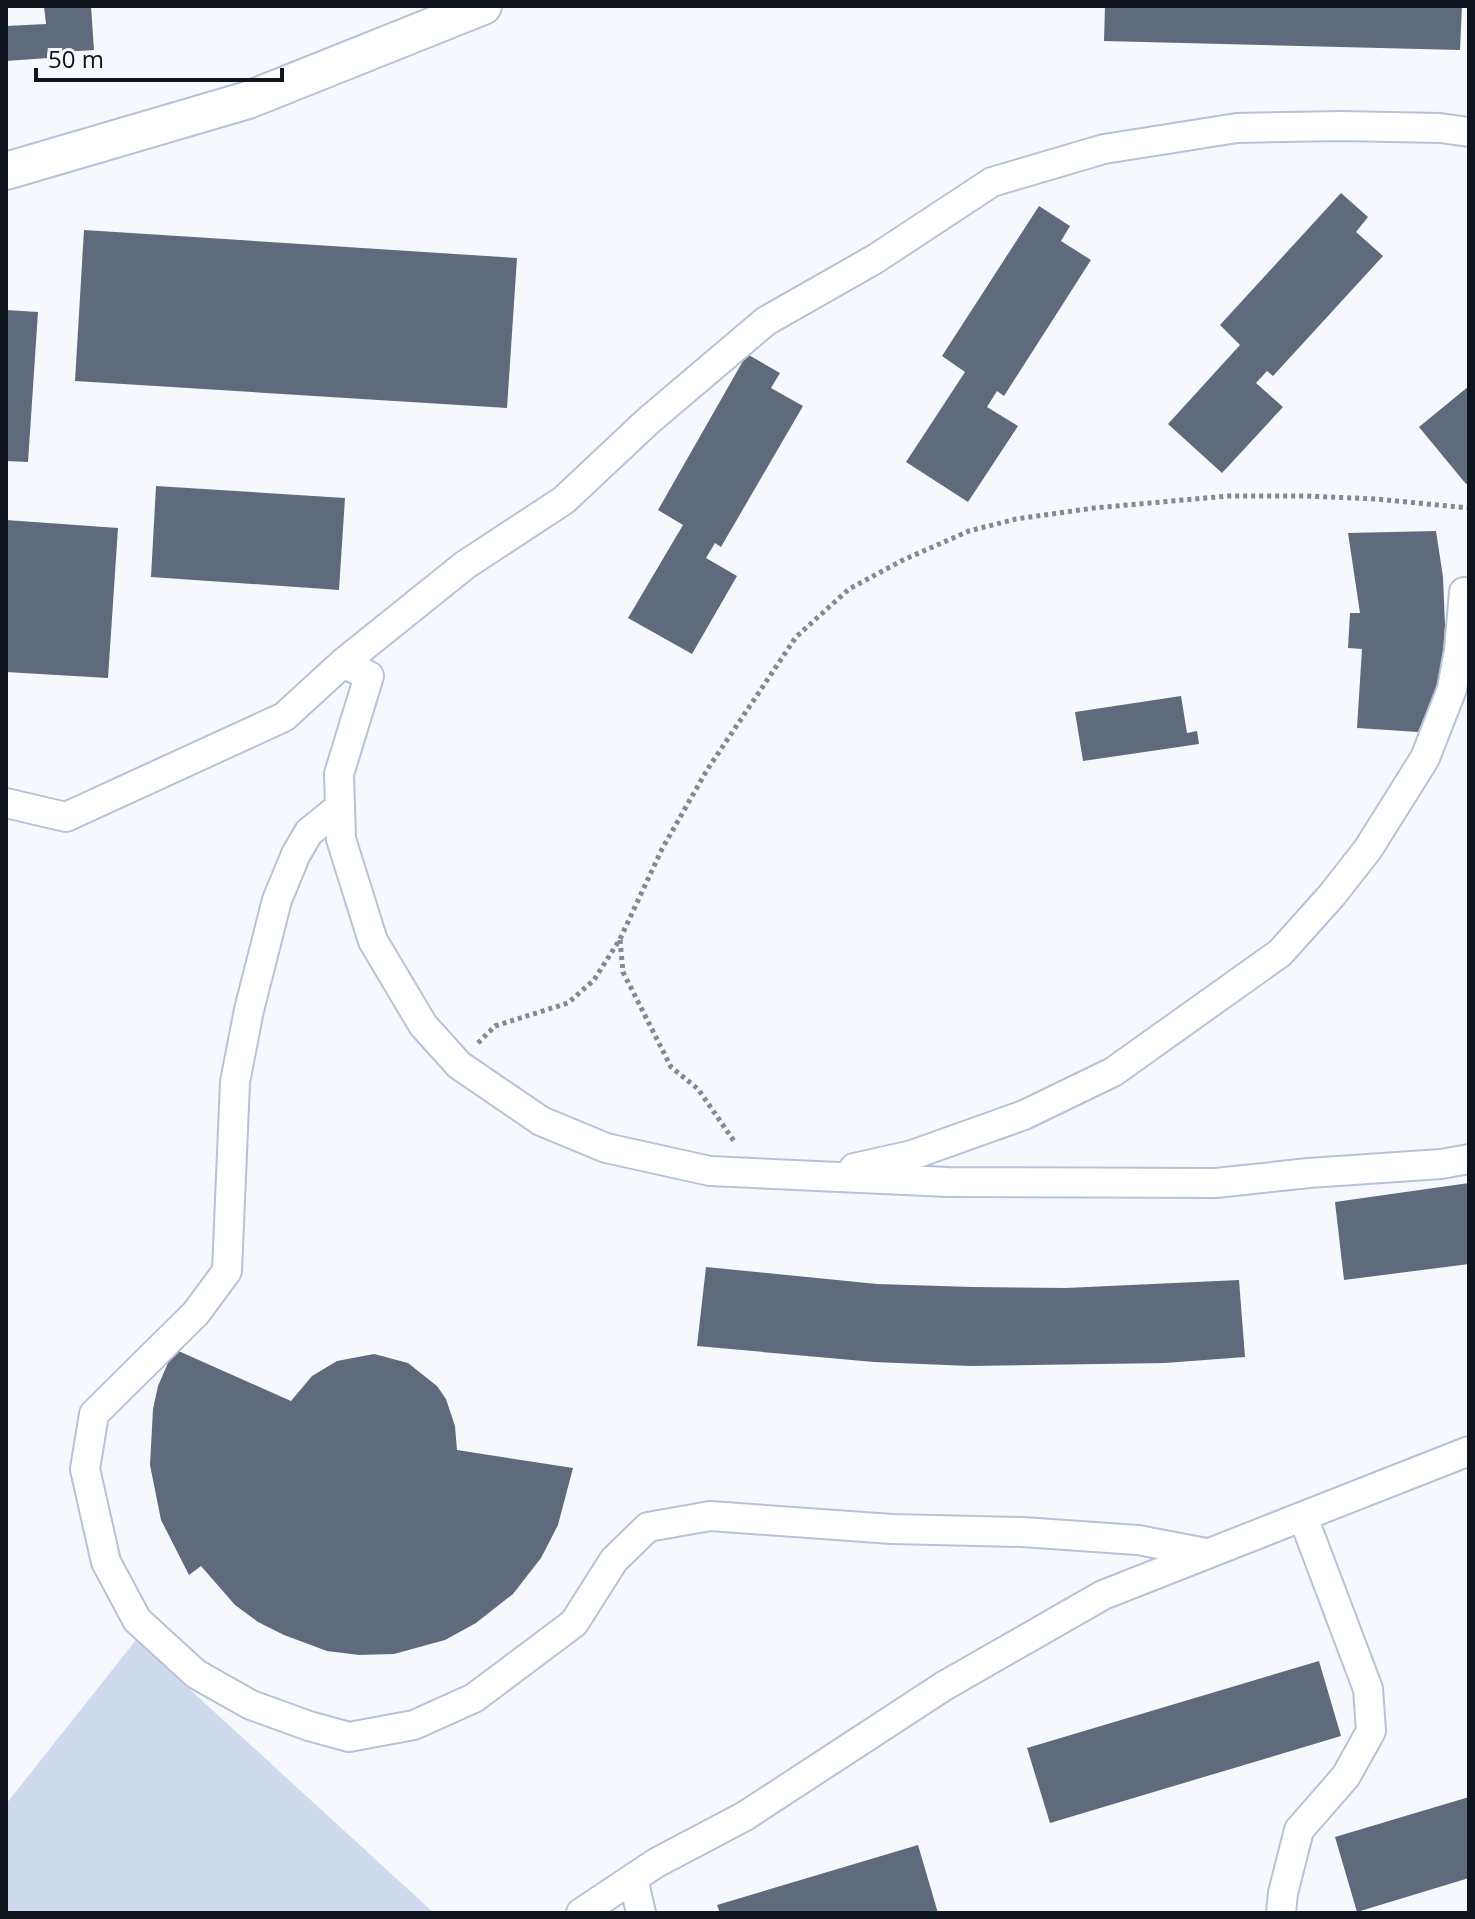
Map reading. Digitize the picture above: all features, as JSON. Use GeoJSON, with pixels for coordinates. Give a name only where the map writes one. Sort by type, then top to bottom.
{"type":"FeatureCollection","features":[{"type":"Feature","properties":{"kind":"street"},"geometry":{"type":"LineString","coordinates":[[6,171],[248,100],[432,17],[483,6]]}},
{"type":"Feature","properties":{"kind":"street"},"geometry":{"type":"LineString","coordinates":[[6,803],[66,817],[284,717],[343,663],[465,565],[564,500],[648,421],[766,321],[875,259],[992,182],[1104,149],[1237,128],[1440,128],[1469,132]]}},
{"type":"Feature","properties":{"kind":"street"},"geometry":{"type":"LineString","coordinates":[[814,1176],[912,1155],[1024,1115],[1113,1072],[1280,953],[1368,849],[1425,758],[1452,689],[1464,592]]}},
{"type":"Feature","properties":{"kind":"street"},"geometry":{"type":"LineString","coordinates":[[343,663],[369,676],[339,774],[341,839],[373,941],[423,1025],[459,1065],[541,1121],[606,1148],[710,1171],[948,1182],[1216,1183],[1469,1159]]}},
{"type":"Feature","properties":{"kind":"street"},"geometry":{"type":"LineString","coordinates":[[340,807],[309,832],[296,854],[277,900],[249,1010],[234,1093],[227,1271],[196,1313],[94,1414],[85,1469],[106,1562],[137,1620],[196,1674],[251,1705],[349,1737],[414,1725],[474,1698],[574,1623],[614,1560],[648,1527],[710,1516],[892,1529],[1022,1532],[1138,1540],[1206,1553]]}},
{"type":"Feature","properties":{"kind":"street"},"geometry":{"type":"LineString","coordinates":[[581,1913],[633,1878],[745,1816],[944,1686],[1103,1595],[1469,1451]]}},
{"type":"Feature","properties":{"kind":"street"},"geometry":{"type":"LineString","coordinates":[[1281,1913],[1299,1830],[1346,1776],[1371,1731],[1368,1689],[1303,1517]]}},
{"type":"Feature","properties":{"kind":"street"},"geometry":{"type":"LineString","coordinates":[[633,1878],[641,1913]]}},
{"type":"Feature","properties":{"kind":"path"},"geometry":{"type":"LineString","coordinates":[[459,1065],[495,1026],[568,1003],[594,980],[620,939],[662,849],[707,770],[796,637],[849,589],[903,560],[969,531],[1016,519],[1094,508],[1228,496],[1376,499],[1469,508]]}},
{"type":"Feature","properties":{"kind":"path"},"geometry":{"type":"LineString","coordinates":[[620,939],[623,972],[650,1028],[671,1067],[698,1089],[737,1146],[736,1172]]}},
{"type":"Feature","properties":{"kind":"shaded area"},"geometry":{"type":"Polygon","coordinates":[[[136,1640],[434,1913],[6,1913],[6,1804],[136,1640]]]}},
{"type":"Feature","properties":{"kind":"building"},"geometry":{"type":"Polygon","coordinates":[[[44,6],[91,6],[94,50],[47,53],[48,58],[6,61],[6,26],[46,24],[44,6]]]}},
{"type":"Feature","properties":{"kind":"building"},"geometry":{"type":"Polygon","coordinates":[[[1105,6],[1462,6],[1460,50],[1104,41],[1105,6]]]}},
{"type":"Feature","properties":{"kind":"building"},"geometry":{"type":"Polygon","coordinates":[[[1341,193],[1368,217],[1356,232],[1383,256],[1273,376],[1267,371],[1256,383],[1283,407],[1222,473],[1168,424],[1240,345],[1220,325],[1341,193]]]}},
{"type":"Feature","properties":{"kind":"building"},"geometry":{"type":"Polygon","coordinates":[[[1039,206],[1070,226],[1061,241],[1091,260],[1004,396],[997,391],[987,407],[1018,426],[968,502],[906,462],[965,372],[942,356],[1039,206]]]}},
{"type":"Feature","properties":{"kind":"building"},"geometry":{"type":"Polygon","coordinates":[[[84,230],[517,258],[507,408],[75,381],[84,230]]]}},
{"type":"Feature","properties":{"kind":"building"},"geometry":{"type":"Polygon","coordinates":[[[6,310],[38,312],[28,462],[6,461],[6,310]]]}},
{"type":"Feature","properties":{"kind":"building"},"geometry":{"type":"Polygon","coordinates":[[[747,354],[780,373],[771,388],[803,406],[721,547],[715,543],[706,558],[737,576],[692,654],[628,618],[683,525],[658,510],[747,354]]]}},
{"type":"Feature","properties":{"kind":"building"},"geometry":{"type":"Polygon","coordinates":[[[1469,386],[1469,482],[1466,484],[1419,427],[1469,386]]]}},
{"type":"Feature","properties":{"kind":"building"},"geometry":{"type":"Polygon","coordinates":[[[156,486],[345,498],[339,590],[151,577],[156,486]]]}},
{"type":"Feature","properties":{"kind":"building"},"geometry":{"type":"Polygon","coordinates":[[[6,520],[118,528],[108,678],[6,672],[6,520]]]}},
{"type":"Feature","properties":{"kind":"building"},"geometry":{"type":"Polygon","coordinates":[[[1436,531],[1443,577],[1445,625],[1435,693],[1418,732],[1357,728],[1362,649],[1348,648],[1350,613],[1360,613],[1348,533],[1436,531]]]}},
{"type":"Feature","properties":{"kind":"building"},"geometry":{"type":"Polygon","coordinates":[[[1181,696],[1187,733],[1197,731],[1199,744],[1083,761],[1075,712],[1181,696]]]}},
{"type":"Feature","properties":{"kind":"building"},"geometry":{"type":"Polygon","coordinates":[[[1469,1183],[1469,1264],[1344,1280],[1335,1202],[1469,1183]]]}},
{"type":"Feature","properties":{"kind":"building"},"geometry":{"type":"Polygon","coordinates":[[[706,1267],[877,1284],[972,1287],[1066,1288],[1239,1280],[1245,1357],[1165,1363],[970,1366],[874,1362],[697,1346],[706,1267]]]}},
{"type":"Feature","properties":{"kind":"building"},"geometry":{"type":"Polygon","coordinates":[[[174,1349],[291,1401],[312,1376],[337,1361],[374,1354],[408,1363],[437,1386],[446,1399],[455,1426],[457,1450],[573,1468],[558,1525],[541,1558],[513,1594],[476,1623],[445,1640],[394,1654],[359,1655],[327,1651],[284,1635],[258,1622],[235,1605],[201,1566],[189,1575],[161,1520],[150,1465],[153,1409],[158,1386],[174,1349]]]}},
{"type":"Feature","properties":{"kind":"building"},"geometry":{"type":"Polygon","coordinates":[[[1319,1661],[1341,1736],[1050,1823],[1027,1748],[1319,1661]]]}},
{"type":"Feature","properties":{"kind":"building"},"geometry":{"type":"Polygon","coordinates":[[[1469,1797],[1469,1878],[1357,1912],[1335,1837],[1469,1797]]]}},
{"type":"Feature","properties":{"kind":"building"},"geometry":{"type":"Polygon","coordinates":[[[918,1845],[938,1913],[720,1913],[717,1905],[918,1845]]]}}]}
